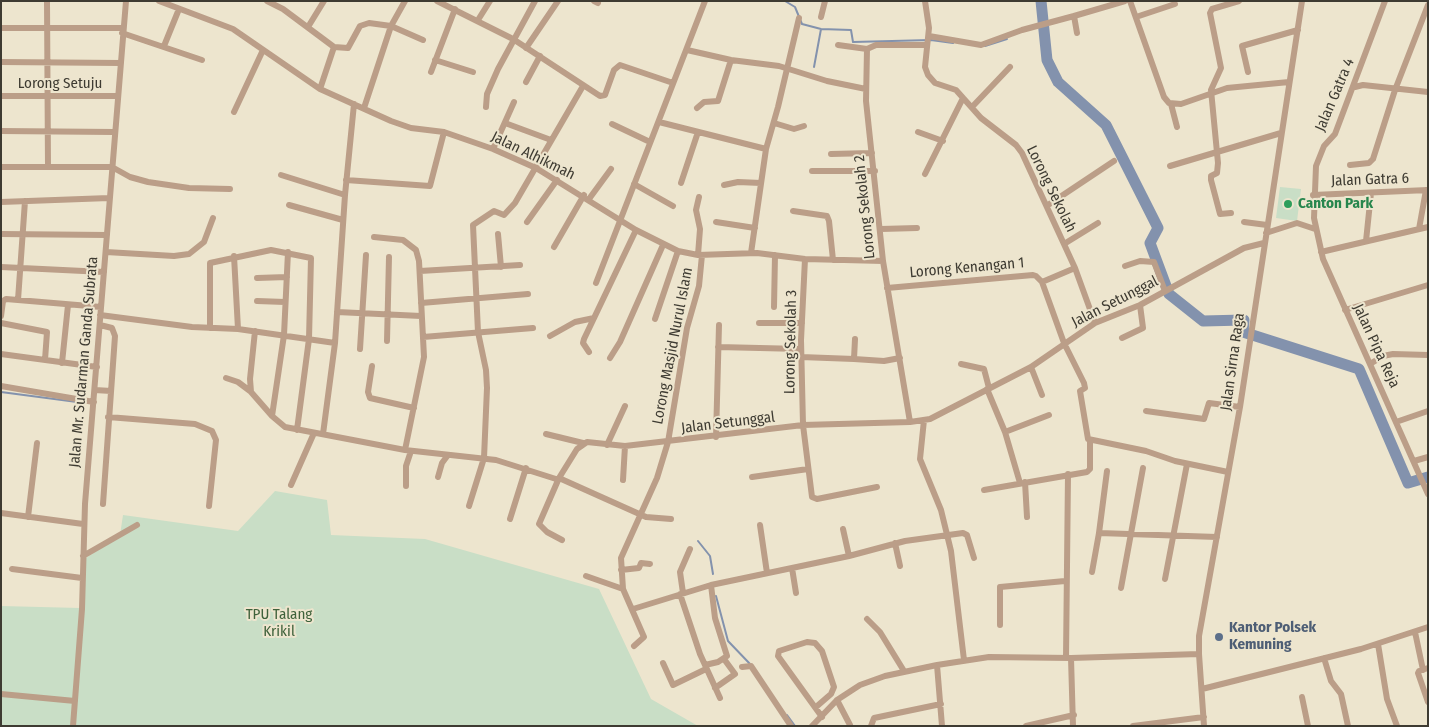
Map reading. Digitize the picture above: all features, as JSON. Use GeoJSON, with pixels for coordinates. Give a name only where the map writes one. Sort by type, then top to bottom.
{"type":"FeatureCollection","features":[{"type":"Feature","properties":{"kind":"street"},"geometry":{"type":"LineString","coordinates":[[47,1],[48,167]]}},
{"type":"Feature","properties":{"kind":"street","name":"Jalan Mr. Sudarman Ganda Subrata"},"geometry":{"type":"LineString","coordinates":[[73,726],[82,578],[83,524],[106,252],[108,198],[126,1]]}},
{"type":"Feature","properties":{"kind":"street","name":"Jalan Alhikmah"},"geometry":{"type":"LineString","coordinates":[[159,1],[233,30],[320,89],[411,128],[444,132],[493,149],[536,168],[586,197],[636,230],[678,251],[700,255],[751,253],[833,260],[883,261]]}},
{"type":"Feature","properties":{"kind":"street"},"geometry":{"type":"LineString","coordinates":[[267,1],[283,9],[334,46],[348,48],[357,29],[366,23],[392,26],[422,40]]}},
{"type":"Feature","properties":{"kind":"street"},"geometry":{"type":"LineString","coordinates":[[283,9],[288,1]]}},
{"type":"Feature","properties":{"kind":"street"},"geometry":{"type":"LineString","coordinates":[[308,27],[324,1]]}},
{"type":"Feature","properties":{"kind":"street"},"geometry":{"type":"LineString","coordinates":[[364,108],[392,26],[405,1]]}},
{"type":"Feature","properties":{"kind":"street"},"geometry":{"type":"LineString","coordinates":[[437,1],[513,39],[598,96],[604,96],[614,70],[624,64],[673,83]]}},
{"type":"Feature","properties":{"kind":"street"},"geometry":{"type":"LineString","coordinates":[[478,20],[490,1]]}},
{"type":"Feature","properties":{"kind":"street"},"geometry":{"type":"LineString","coordinates":[[486,107],[487,94],[513,39],[535,1]]}},
{"type":"Feature","properties":{"kind":"street"},"geometry":{"type":"LineString","coordinates":[[526,48],[558,1]]}},
{"type":"Feature","properties":{"kind":"street"},"geometry":{"type":"LineString","coordinates":[[596,283],[619,218],[705,1]]}},
{"type":"Feature","properties":{"kind":"street"},"geometry":{"type":"LineString","coordinates":[[821,17],[825,1]]}},
{"type":"Feature","properties":{"kind":"street","name":"Lorong Sekolah"},"geometry":{"type":"LineString","coordinates":[[925,1],[928,40],[925,67],[931,80],[954,89],[985,121],[1016,145],[1022,153],[1048,205],[1075,268],[1095,323]]}},
{"type":"Feature","properties":{"kind":"street"},"geometry":{"type":"LineString","coordinates":[[838,45],[867,49],[876,45],[928,40],[981,45],[1044,23],[1125,1]]}},
{"type":"Feature","properties":{"kind":"street"},"geometry":{"type":"LineString","coordinates":[[1130,1],[1164,97],[1171,104],[1177,127]]}},
{"type":"Feature","properties":{"kind":"street"},"geometry":{"type":"LineString","coordinates":[[1231,213],[1220,214],[1211,180],[1211,176],[1217,173],[1218,162],[1211,93],[1213,82],[1221,68],[1211,11],[1239,1]]}},
{"type":"Feature","properties":{"kind":"street","name":"Jalan Sirna Raga"},"geometry":{"type":"LineString","coordinates":[[1204,726],[1199,654],[1200,636],[1240,408],[1248,342],[1302,1]]}},
{"type":"Feature","properties":{"kind":"street","name":"Jalan Gatra 4"},"geometry":{"type":"LineString","coordinates":[[1315,229],[1313,195],[1315,172],[1319,157],[1324,146],[1335,134],[1355,87],[1385,1]]}},
{"type":"Feature","properties":{"kind":"street"},"geometry":{"type":"LineString","coordinates":[[1136,17],[1176,4]]}},
{"type":"Feature","properties":{"kind":"street"},"geometry":{"type":"LineString","coordinates":[[1350,165],[1369,163],[1372,159],[1395,90],[1428,5]]}},
{"type":"Feature","properties":{"kind":"street"},"geometry":{"type":"LineString","coordinates":[[164,46],[179,8]]}},
{"type":"Feature","properties":{"kind":"street"},"geometry":{"type":"LineString","coordinates":[[430,72],[455,10]]}},
{"type":"Feature","properties":{"kind":"street"},"geometry":{"type":"LineString","coordinates":[[1074,16],[1077,34]]}},
{"type":"Feature","properties":{"kind":"street"},"geometry":{"type":"LineString","coordinates":[[751,253],[766,149],[774,124],[799,18]]}},
{"type":"Feature","properties":{"kind":"street"},"geometry":{"type":"LineString","coordinates":[[1,28],[122,30],[202,60]]}},
{"type":"Feature","properties":{"kind":"street"},"geometry":{"type":"LineString","coordinates":[[1248,72],[1242,46],[1298,30]]}},
{"type":"Feature","properties":{"kind":"street"},"geometry":{"type":"LineString","coordinates":[[320,89],[334,46]]}},
{"type":"Feature","properties":{"kind":"street","name":"Lorong Sekolah 2"},"geometry":{"type":"LineString","coordinates":[[867,49],[866,89],[883,261],[910,422]]}},
{"type":"Feature","properties":{"kind":"street"},"geometry":{"type":"LineString","coordinates":[[234,112],[263,50]]}},
{"type":"Feature","properties":{"kind":"street"},"geometry":{"type":"LineString","coordinates":[[687,50],[731,60],[788,68],[826,81],[866,89]]}},
{"type":"Feature","properties":{"kind":"street"},"geometry":{"type":"LineString","coordinates":[[526,82],[540,56]]}},
{"type":"Feature","properties":{"kind":"street"},"geometry":{"type":"LineString","coordinates":[[435,60],[473,72]]}},
{"type":"Feature","properties":{"kind":"street"},"geometry":{"type":"LineString","coordinates":[[697,108],[704,102],[718,102],[731,60]]}},
{"type":"Feature","properties":{"kind":"street"},"geometry":{"type":"LineString","coordinates":[[1,62],[121,63]]}},
{"type":"Feature","properties":{"kind":"street"},"geometry":{"type":"LineString","coordinates":[[972,107],[1010,67]]}},
{"type":"Feature","properties":{"kind":"street"},"geometry":{"type":"LineString","coordinates":[[1171,104],[1181,104],[1226,88],[1289,82]]}},
{"type":"Feature","properties":{"kind":"street"},"geometry":{"type":"LineString","coordinates":[[469,506],[484,458],[487,388],[486,370],[478,332],[474,224],[494,211],[498,211],[502,216],[506,214],[516,203],[583,86]]}},
{"type":"Feature","properties":{"kind":"street"},"geometry":{"type":"LineString","coordinates":[[1355,87],[1368,86],[1428,92]]}},
{"type":"Feature","properties":{"kind":"street","name":"Lorong Setuju"},"geometry":{"type":"LineString","coordinates":[[1,96],[118,96]]}},
{"type":"Feature","properties":{"kind":"street"},"geometry":{"type":"LineString","coordinates":[[926,174],[964,98]]}},
{"type":"Feature","properties":{"kind":"street"},"geometry":{"type":"LineString","coordinates":[[493,149],[514,102]]}},
{"type":"Feature","properties":{"kind":"street"},"geometry":{"type":"LineString","coordinates":[[323,434],[335,343],[346,180],[354,104]]}},
{"type":"Feature","properties":{"kind":"street"},"geometry":{"type":"LineString","coordinates":[[658,122],[766,149]]}},
{"type":"Feature","properties":{"kind":"street"},"geometry":{"type":"LineString","coordinates":[[505,123],[551,140]]}},
{"type":"Feature","properties":{"kind":"street"},"geometry":{"type":"LineString","coordinates":[[612,124],[650,142]]}},
{"type":"Feature","properties":{"kind":"street"},"geometry":{"type":"LineString","coordinates":[[774,124],[794,129],[804,126]]}},
{"type":"Feature","properties":{"kind":"street"},"geometry":{"type":"LineString","coordinates":[[1,131],[114,132]]}},
{"type":"Feature","properties":{"kind":"street"},"geometry":{"type":"LineString","coordinates":[[346,180],[430,186],[444,132]]}},
{"type":"Feature","properties":{"kind":"street"},"geometry":{"type":"LineString","coordinates":[[681,183],[698,132]]}},
{"type":"Feature","properties":{"kind":"street"},"geometry":{"type":"LineString","coordinates":[[918,132],[942,141]]}},
{"type":"Feature","properties":{"kind":"street"},"geometry":{"type":"LineString","coordinates":[[1170,166],[1281,133]]}},
{"type":"Feature","properties":{"kind":"street"},"geometry":{"type":"LineString","coordinates":[[831,154],[872,153]]}},
{"type":"Feature","properties":{"kind":"street"},"geometry":{"type":"LineString","coordinates":[[1048,205],[1114,161]]}},
{"type":"Feature","properties":{"kind":"street"},"geometry":{"type":"LineString","coordinates":[[1,167],[112,167],[130,177],[148,182],[189,188],[230,189]]}},
{"type":"Feature","properties":{"kind":"street"},"geometry":{"type":"LineString","coordinates":[[554,247],[586,197],[610,169]]}},
{"type":"Feature","properties":{"kind":"street"},"geometry":{"type":"LineString","coordinates":[[812,171],[875,171]]}},
{"type":"Feature","properties":{"kind":"street"},"geometry":{"type":"LineString","coordinates":[[281,175],[345,195]]}},
{"type":"Feature","properties":{"kind":"street"},"geometry":{"type":"LineString","coordinates":[[527,222],[557,180]]}},
{"type":"Feature","properties":{"kind":"street"},"geometry":{"type":"LineString","coordinates":[[724,185],[738,182],[761,183]]}},
{"type":"Feature","properties":{"kind":"street"},"geometry":{"type":"LineString","coordinates":[[634,184],[673,206]]}},
{"type":"Feature","properties":{"kind":"street"},"geometry":{"type":"LineString","coordinates":[[1419,229],[1427,190]]}},
{"type":"Feature","properties":{"kind":"street","name":"Jalan Gatra 6"},"geometry":{"type":"LineString","coordinates":[[1313,195],[1427,190]]}},
{"type":"Feature","properties":{"kind":"street"},"geometry":{"type":"LineString","coordinates":[[1366,241],[1371,193]]}},
{"type":"Feature","properties":{"kind":"street","name":"Lorong Masjid Nurul Islam"},"geometry":{"type":"LineString","coordinates":[[634,646],[644,637],[623,589],[621,570],[623,549],[657,478],[668,442],[688,328],[699,286],[700,229],[696,210],[699,197]]}},
{"type":"Feature","properties":{"kind":"street"},"geometry":{"type":"LineString","coordinates":[[1,202],[108,198]]}},
{"type":"Feature","properties":{"kind":"street"},"geometry":{"type":"LineString","coordinates":[[18,300],[22,266],[25,201]]}},
{"type":"Feature","properties":{"kind":"street"},"geometry":{"type":"LineString","coordinates":[[289,205],[343,220]]}},
{"type":"Feature","properties":{"kind":"street"},"geometry":{"type":"LineString","coordinates":[[793,211],[827,216],[830,221],[833,260]]}},
{"type":"Feature","properties":{"kind":"street"},"geometry":{"type":"LineString","coordinates":[[106,252],[167,256],[189,254],[204,242],[213,218]]}},
{"type":"Feature","properties":{"kind":"street"},"geometry":{"type":"LineString","coordinates":[[716,222],[754,228]]}},
{"type":"Feature","properties":{"kind":"street"},"geometry":{"type":"LineString","coordinates":[[1244,222],[1267,225]]}},
{"type":"Feature","properties":{"kind":"street"},"geometry":{"type":"LineString","coordinates":[[1064,244],[1098,223]]}},
{"type":"Feature","properties":{"kind":"street"},"geometry":{"type":"LineString","coordinates":[[1266,233],[1298,223],[1315,229]]}},
{"type":"Feature","properties":{"kind":"street"},"geometry":{"type":"LineString","coordinates":[[1321,252],[1428,227]]}},
{"type":"Feature","properties":{"kind":"street"},"geometry":{"type":"LineString","coordinates":[[881,229],[917,228]]}},
{"type":"Feature","properties":{"kind":"street","name":"Jalan Pipa Reja"},"geometry":{"type":"LineString","coordinates":[[1315,229],[1321,252],[1345,310],[1428,494]]}},
{"type":"Feature","properties":{"kind":"street"},"geometry":{"type":"LineString","coordinates":[[589,352],[583,342],[636,230]]}},
{"type":"Feature","properties":{"kind":"street"},"geometry":{"type":"LineString","coordinates":[[1,234],[107,235]]}},
{"type":"Feature","properties":{"kind":"street"},"geometry":{"type":"LineString","coordinates":[[498,234],[501,267]]}},
{"type":"Feature","properties":{"kind":"street"},"geometry":{"type":"LineString","coordinates":[[374,238],[401,239],[412,246],[418,256],[424,357],[408,450],[406,486]]}},
{"type":"Feature","properties":{"kind":"street","name":"Jalan Setunggal"},"geometry":{"type":"LineString","coordinates":[[546,434],[583,443],[625,446],[716,437],[803,425],[924,420],[936,416],[1031,367],[1095,323],[1140,305],[1244,248],[1264,243]]}},
{"type":"Feature","properties":{"kind":"street"},"geometry":{"type":"LineString","coordinates":[[610,358],[620,342],[663,245]]}},
{"type":"Feature","properties":{"kind":"street"},"geometry":{"type":"LineString","coordinates":[[210,328],[208,266],[211,262],[271,250],[308,256],[312,260],[309,339],[298,430]]}},
{"type":"Feature","properties":{"kind":"street"},"geometry":{"type":"LineString","coordinates":[[655,320],[678,251]]}},
{"type":"Feature","properties":{"kind":"street"},"geometry":{"type":"LineString","coordinates":[[272,416],[284,335],[288,252]]}},
{"type":"Feature","properties":{"kind":"street"},"geometry":{"type":"LineString","coordinates":[[360,349],[366,255]]}},
{"type":"Feature","properties":{"kind":"street"},"geometry":{"type":"LineString","coordinates":[[774,307],[775,255]]}},
{"type":"Feature","properties":{"kind":"street"},"geometry":{"type":"LineString","coordinates":[[234,256],[238,329]]}},
{"type":"Feature","properties":{"kind":"street"},"geometry":{"type":"LineString","coordinates":[[387,341],[386,314],[389,257]]}},
{"type":"Feature","properties":{"kind":"street","name":"Lorong Sekolah 3"},"geometry":{"type":"LineString","coordinates":[[805,258],[801,357],[803,425],[812,497],[814,499],[877,488]]}},
{"type":"Feature","properties":{"kind":"street"},"geometry":{"type":"LineString","coordinates":[[1126,266],[1140,261],[1154,262],[1167,290]]}},
{"type":"Feature","properties":{"kind":"street"},"geometry":{"type":"LineString","coordinates":[[420,272],[520,265]]}},
{"type":"Feature","properties":{"kind":"street"},"geometry":{"type":"LineString","coordinates":[[1,267],[22,266],[104,272]]}},
{"type":"Feature","properties":{"kind":"street"},"geometry":{"type":"LineString","coordinates":[[1042,282],[1075,268]]}},
{"type":"Feature","properties":{"kind":"street","name":"Lorong Kenangan 1"},"geometry":{"type":"LineString","coordinates":[[887,288],[1032,275],[1042,282],[1064,343],[1084,383],[1085,387],[1080,392],[1087,437],[1090,440]]}},
{"type":"Feature","properties":{"kind":"street"},"geometry":{"type":"LineString","coordinates":[[258,278],[287,277]]}},
{"type":"Feature","properties":{"kind":"street"},"geometry":{"type":"LineString","coordinates":[[1345,310],[1428,285]]}},
{"type":"Feature","properties":{"kind":"street"},"geometry":{"type":"LineString","coordinates":[[421,303],[528,294]]}},
{"type":"Feature","properties":{"kind":"street"},"geometry":{"type":"LineString","coordinates":[[1,316],[4,300],[18,300],[68,305],[210,328],[256,331],[335,343]]}},
{"type":"Feature","properties":{"kind":"street"},"geometry":{"type":"LineString","coordinates":[[256,301],[285,302]]}},
{"type":"Feature","properties":{"kind":"street"},"geometry":{"type":"LineString","coordinates":[[62,363],[68,305]]}},
{"type":"Feature","properties":{"kind":"street"},"geometry":{"type":"LineString","coordinates":[[1122,338],[1143,328],[1140,305]]}},
{"type":"Feature","properties":{"kind":"street"},"geometry":{"type":"LineString","coordinates":[[337,312],[421,316]]}},
{"type":"Feature","properties":{"kind":"street"},"geometry":{"type":"LineString","coordinates":[[550,336],[575,322],[594,318]]}},
{"type":"Feature","properties":{"kind":"street"},"geometry":{"type":"LineString","coordinates":[[759,323],[802,322]]}},
{"type":"Feature","properties":{"kind":"street"},"geometry":{"type":"LineString","coordinates":[[1,323],[47,332],[45,360]]}},
{"type":"Feature","properties":{"kind":"street"},"geometry":{"type":"LineString","coordinates":[[100,325],[112,328],[115,336],[103,504]]}},
{"type":"Feature","properties":{"kind":"street"},"geometry":{"type":"LineString","coordinates":[[716,437],[719,325]]}},
{"type":"Feature","properties":{"kind":"street"},"geometry":{"type":"LineString","coordinates":[[423,337],[533,328]]}},
{"type":"Feature","properties":{"kind":"street"},"geometry":{"type":"LineString","coordinates":[[251,392],[250,379],[256,331]]}},
{"type":"Feature","properties":{"kind":"street"},"geometry":{"type":"LineString","coordinates":[[854,359],[855,339]]}},
{"type":"Feature","properties":{"kind":"street"},"geometry":{"type":"LineString","coordinates":[[718,347],[801,349]]}},
{"type":"Feature","properties":{"kind":"street"},"geometry":{"type":"LineString","coordinates":[[1,354],[97,367]]}},
{"type":"Feature","properties":{"kind":"street"},"geometry":{"type":"LineString","coordinates":[[1370,364],[1383,356],[1393,354],[1428,355]]}},
{"type":"Feature","properties":{"kind":"street"},"geometry":{"type":"LineString","coordinates":[[801,357],[884,361],[900,358]]}},
{"type":"Feature","properties":{"kind":"street"},"geometry":{"type":"LineString","coordinates":[[961,364],[984,370],[988,389],[1023,482],[1027,517]]}},
{"type":"Feature","properties":{"kind":"street"},"geometry":{"type":"LineString","coordinates":[[372,366],[368,392],[370,398],[414,408]]}},
{"type":"Feature","properties":{"kind":"street"},"geometry":{"type":"LineString","coordinates":[[1031,367],[1042,396]]}},
{"type":"Feature","properties":{"kind":"street"},"geometry":{"type":"LineString","coordinates":[[226,378],[238,382],[251,392],[272,416],[285,427],[408,450],[484,458],[526,468],[551,478],[559,478],[653,519],[671,519]]}},
{"type":"Feature","properties":{"kind":"street"},"geometry":{"type":"LineString","coordinates":[[1,386],[94,402]]}},
{"type":"Feature","properties":{"kind":"street"},"geometry":{"type":"LineString","coordinates":[[95,390],[111,391]]}},
{"type":"Feature","properties":{"kind":"street"},"geometry":{"type":"LineString","coordinates":[[1146,411],[1204,419],[1210,402],[1240,408]]}},
{"type":"Feature","properties":{"kind":"street"},"geometry":{"type":"LineString","coordinates":[[607,445],[625,406]]}},
{"type":"Feature","properties":{"kind":"street"},"geometry":{"type":"LineString","coordinates":[[1396,422],[1428,411]]}},
{"type":"Feature","properties":{"kind":"street"},"geometry":{"type":"LineString","coordinates":[[1005,432],[1049,415]]}},
{"type":"Feature","properties":{"kind":"street"},"geometry":{"type":"LineString","coordinates":[[108,417],[195,424],[212,431],[216,440],[209,506]]}},
{"type":"Feature","properties":{"kind":"street"},"geometry":{"type":"LineString","coordinates":[[924,420],[920,451],[922,466],[938,503],[947,535],[957,590],[964,660]]}},
{"type":"Feature","properties":{"kind":"street"},"geometry":{"type":"LineString","coordinates":[[291,485],[314,433]]}},
{"type":"Feature","properties":{"kind":"street"},"geometry":{"type":"LineString","coordinates":[[984,490],[1090,470],[1090,440],[1146,451],[1187,464],[1228,472]]}},
{"type":"Feature","properties":{"kind":"street"},"geometry":{"type":"LineString","coordinates":[[562,540],[546,532],[539,524],[559,478],[577,449],[583,443]]}},
{"type":"Feature","properties":{"kind":"street"},"geometry":{"type":"LineString","coordinates":[[28,517],[36,444]]}},
{"type":"Feature","properties":{"kind":"street"},"geometry":{"type":"LineString","coordinates":[[623,480],[625,446]]}},
{"type":"Feature","properties":{"kind":"street"},"geometry":{"type":"LineString","coordinates":[[438,477],[442,463],[448,455]]}},
{"type":"Feature","properties":{"kind":"street"},"geometry":{"type":"LineString","coordinates":[[1414,461],[1428,457]]}},
{"type":"Feature","properties":{"kind":"street"},"geometry":{"type":"LineString","coordinates":[[1166,579],[1187,464]]}},
{"type":"Feature","properties":{"kind":"street"},"geometry":{"type":"LineString","coordinates":[[510,519],[526,468]]}},
{"type":"Feature","properties":{"kind":"street"},"geometry":{"type":"LineString","coordinates":[[1121,588],[1143,468]]}},
{"type":"Feature","properties":{"kind":"street"},"geometry":{"type":"LineString","coordinates":[[752,477],[808,470]]}},
{"type":"Feature","properties":{"kind":"street"},"geometry":{"type":"LineString","coordinates":[[1092,572],[1107,471]]}},
{"type":"Feature","properties":{"kind":"street"},"geometry":{"type":"LineString","coordinates":[[1068,474],[1065,581],[1068,658],[1074,726]]}},
{"type":"Feature","properties":{"kind":"street"},"geometry":{"type":"LineString","coordinates":[[1,513],[83,524]]}},
{"type":"Feature","properties":{"kind":"street"},"geometry":{"type":"LineString","coordinates":[[83,556],[137,525]]}},
{"type":"Feature","properties":{"kind":"street"},"geometry":{"type":"LineString","coordinates":[[760,525],[767,573]]}},
{"type":"Feature","properties":{"kind":"street"},"geometry":{"type":"LineString","coordinates":[[843,529],[849,556]]}},
{"type":"Feature","properties":{"kind":"street"},"geometry":{"type":"LineString","coordinates":[[632,609],[711,585],[849,556],[895,543],[947,535],[966,533],[974,558]]}},
{"type":"Feature","properties":{"kind":"street"},"geometry":{"type":"LineString","coordinates":[[1099,534],[1217,536]]}},
{"type":"Feature","properties":{"kind":"street"},"geometry":{"type":"LineString","coordinates":[[895,543],[900,566]]}},
{"type":"Feature","properties":{"kind":"street"},"geometry":{"type":"LineString","coordinates":[[690,549],[680,572],[682,593],[706,667],[720,698]]}},
{"type":"Feature","properties":{"kind":"street"},"geometry":{"type":"LineString","coordinates":[[621,570],[639,568],[641,563],[650,564]]}},
{"type":"Feature","properties":{"kind":"street"},"geometry":{"type":"LineString","coordinates":[[792,568],[796,593]]}},
{"type":"Feature","properties":{"kind":"street"},"geometry":{"type":"LineString","coordinates":[[12,569],[82,578]]}},
{"type":"Feature","properties":{"kind":"street"},"geometry":{"type":"LineString","coordinates":[[586,576],[623,589]]}},
{"type":"Feature","properties":{"kind":"street"},"geometry":{"type":"LineString","coordinates":[[1000,625],[1000,587],[1065,581]]}},
{"type":"Feature","properties":{"kind":"street"},"geometry":{"type":"LineString","coordinates":[[662,663],[673,685],[724,659],[727,653],[715,618],[711,585]]}},
{"type":"Feature","properties":{"kind":"street"},"geometry":{"type":"LineString","coordinates":[[867,619],[880,632],[904,671]]}},
{"type":"Feature","properties":{"kind":"street"},"geometry":{"type":"LineString","coordinates":[[1202,689],[1378,644],[1428,627]]}},
{"type":"Feature","properties":{"kind":"street"},"geometry":{"type":"LineString","coordinates":[[1414,632],[1425,669],[1418,674],[1428,702]]}},
{"type":"Feature","properties":{"kind":"street"},"geometry":{"type":"LineString","coordinates":[[816,707],[831,694],[834,687],[822,651],[815,643],[807,642],[779,651],[778,656],[822,717]]}},
{"type":"Feature","properties":{"kind":"street"},"geometry":{"type":"LineString","coordinates":[[1378,644],[1387,699],[1397,726]]}},
{"type":"Feature","properties":{"kind":"street"},"geometry":{"type":"LineString","coordinates":[[812,726],[838,700],[852,690],[871,680],[904,671],[964,660],[1015,656],[1068,658],[1199,654]]}},
{"type":"Feature","properties":{"kind":"street"},"geometry":{"type":"LineString","coordinates":[[1324,658],[1331,681],[1341,694],[1348,726]]}},
{"type":"Feature","properties":{"kind":"street"},"geometry":{"type":"LineString","coordinates":[[715,688],[735,674],[724,659]]}},
{"type":"Feature","properties":{"kind":"street"},"geometry":{"type":"LineString","coordinates":[[937,665],[942,726]]}},
{"type":"Feature","properties":{"kind":"street"},"geometry":{"type":"LineString","coordinates":[[742,667],[751,666],[791,726]]}},
{"type":"Feature","properties":{"kind":"street"},"geometry":{"type":"LineString","coordinates":[[1,694],[75,701]]}},
{"type":"Feature","properties":{"kind":"street"},"geometry":{"type":"LineString","coordinates":[[1302,697],[1308,726]]}},
{"type":"Feature","properties":{"kind":"street"},"geometry":{"type":"LineString","coordinates":[[838,700],[850,725]]}},
{"type":"Feature","properties":{"kind":"street"},"geometry":{"type":"LineString","coordinates":[[871,726],[874,718],[941,704]]}},
{"type":"Feature","properties":{"kind":"street"},"geometry":{"type":"LineString","coordinates":[[1026,726],[1074,715]]}},
{"type":"Feature","properties":{"kind":"street"},"geometry":{"type":"LineString","coordinates":[[1133,726],[1204,717]]}},
{"type":"Feature","properties":{"kind":"green space","name":"Canton Park"},"geometry":{"type":"Polygon","coordinates":[[[1280,187],[1301,189],[1297,221],[1276,218],[1280,187]]]}},
{"type":"Feature","properties":{"kind":"green space","name":"TPU Talang Krikil"},"geometry":{"type":"Polygon","coordinates":[[[275,491],[327,500],[331,535],[425,539],[599,589],[651,699],[698,726],[1,726],[1,606],[80,608],[86,558],[120,535],[123,515],[238,531],[275,491]]]}},
{"type":"Feature","properties":{"kind":"waterway"},"geometry":{"type":"LineString","coordinates":[[785,1],[795,7],[802,24],[821,29],[851,30],[853,42],[931,40],[953,43]]}},
{"type":"Feature","properties":{"kind":"waterway"},"geometry":{"type":"LineString","coordinates":[[1041,1],[1047,60],[1058,82],[1106,125],[1158,228],[1150,243],[1169,294],[1203,321],[1244,320],[1243,332],[1359,369],[1408,483],[1428,477]]}},
{"type":"Feature","properties":{"kind":"waterway"},"geometry":{"type":"LineString","coordinates":[[814,67],[821,29]]}},
{"type":"Feature","properties":{"kind":"waterway"},"geometry":{"type":"LineString","coordinates":[[985,46],[1007,39]]}},
{"type":"Feature","properties":{"kind":"waterway"},"geometry":{"type":"LineString","coordinates":[[1,392],[77,402]]}},
{"type":"Feature","properties":{"kind":"waterway"},"geometry":{"type":"LineString","coordinates":[[698,541],[710,556],[713,574]]}},
{"type":"Feature","properties":{"kind":"waterway"},"geometry":{"type":"LineString","coordinates":[[716,596],[728,641],[751,665]]}},
{"type":"Feature","properties":{"kind":"waterway"},"geometry":{"type":"LineString","coordinates":[[787,715],[795,726]]}},
{"type":"Feature","properties":{"kind":"place","name":"Canton Park"},"geometry":{"type":"Point","coordinates":[1288,204]}},
{"type":"Feature","properties":{"kind":"place","name":"Kantor Polsek Kemuning"},"geometry":{"type":"Point","coordinates":[1219,637]}}]}
